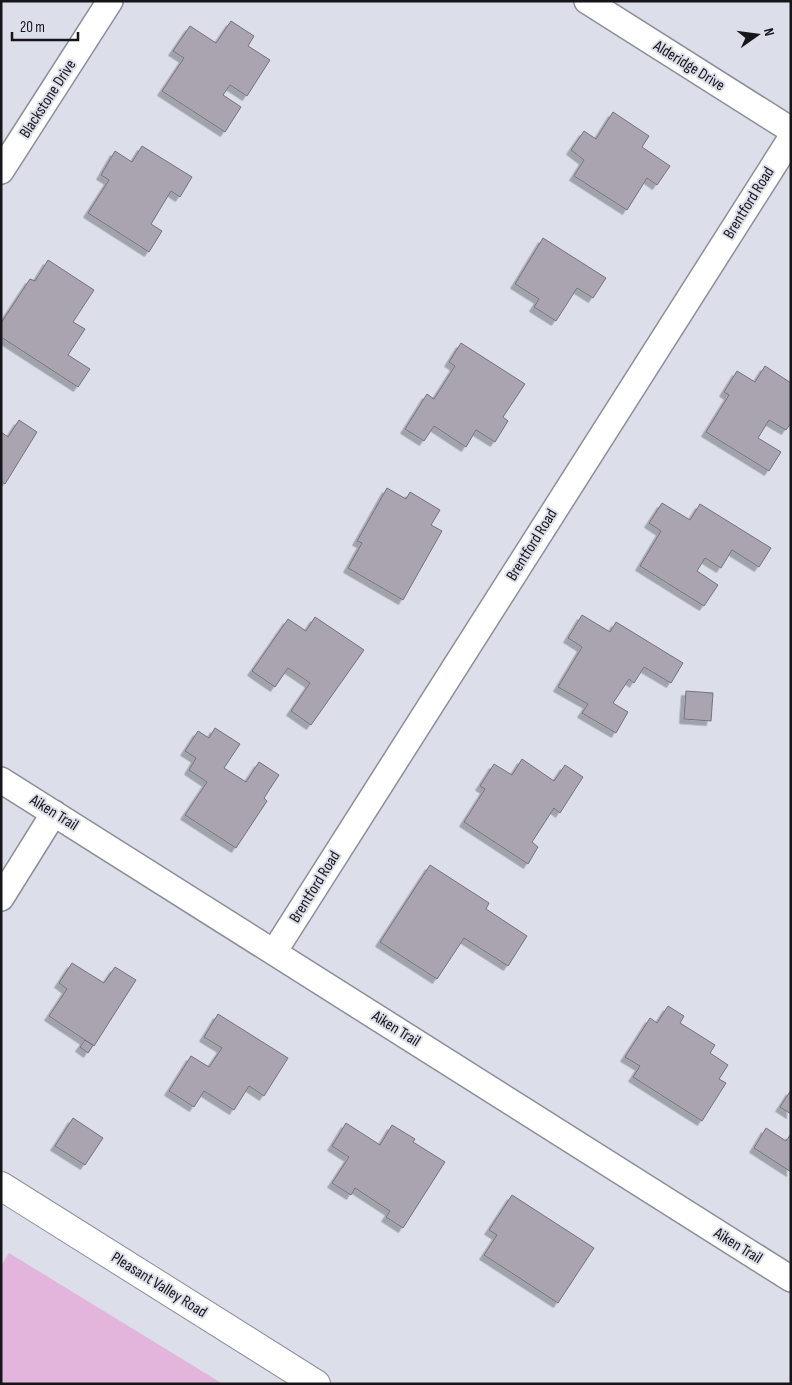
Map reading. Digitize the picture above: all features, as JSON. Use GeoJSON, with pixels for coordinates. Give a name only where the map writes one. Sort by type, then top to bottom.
{"type":"FeatureCollection","features":[{"type":"Feature","properties":{"kind":"street","name":"Blackstone Drive"},"geometry":{"type":"LineString","coordinates":[[1,171],[110,1]]}},
{"type":"Feature","properties":{"kind":"street","name":"Alderidge Drive"},"geometry":{"type":"LineString","coordinates":[[587,1],[791,130]]}},
{"type":"Feature","properties":{"kind":"street","name":"Brentford Road"},"geometry":{"type":"LineString","coordinates":[[274,952],[791,138]]}},
{"type":"Feature","properties":{"kind":"street","name":"Aiken Trail"},"geometry":{"type":"LineString","coordinates":[[1,780],[791,1279]]}},
{"type":"Feature","properties":{"kind":"street"},"geometry":{"type":"LineString","coordinates":[[1,898],[54,813]]}},
{"type":"Feature","properties":{"kind":"street","name":"Pleasant Valley Road"},"geometry":{"type":"LineString","coordinates":[[1,1186],[316,1384]]}},
{"type":"Feature","properties":{"kind":"shaded area"},"geometry":{"type":"Polygon","coordinates":[[[9,1253],[223,1384],[1,1384],[1,1266],[9,1253]]]}},
{"type":"Feature","properties":{"kind":"building"},"geometry":{"type":"Polygon","coordinates":[[[231,21],[254,36],[248,46],[270,60],[247,96],[230,85],[223,95],[241,107],[225,132],[162,91],[184,58],[173,51],[190,26],[216,43],[231,21]]]}},
{"type":"Feature","properties":{"kind":"building"},"geometry":{"type":"Polygon","coordinates":[[[613,112],[649,136],[642,147],[670,166],[657,185],[647,178],[627,210],[574,176],[584,160],[571,150],[584,131],[596,139],[613,112]]]}},
{"type":"Feature","properties":{"kind":"building"},"geometry":{"type":"Polygon","coordinates":[[[142,146],[192,177],[180,197],[171,191],[151,224],[162,231],[149,252],[88,213],[109,180],[101,175],[115,151],[132,162],[142,146]]]}},
{"type":"Feature","properties":{"kind":"building"},"geometry":{"type":"Polygon","coordinates":[[[543,238],[606,278],[593,298],[577,288],[556,321],[534,307],[539,299],[515,284],[543,238]]]}},
{"type":"Feature","properties":{"kind":"building"},"geometry":{"type":"Polygon","coordinates":[[[48,260],[94,290],[73,322],[85,329],[68,355],[90,369],[78,387],[1,337],[1,323],[30,279],[35,281],[48,260]]]}},
{"type":"Feature","properties":{"kind":"building"},"geometry":{"type":"Polygon","coordinates":[[[461,343],[525,384],[503,417],[508,421],[495,442],[476,430],[466,447],[434,426],[424,441],[405,429],[427,394],[434,399],[455,366],[449,362],[461,343]]]}},
{"type":"Feature","properties":{"kind":"building"},"geometry":{"type":"Polygon","coordinates":[[[765,366],[791,383],[791,423],[786,430],[769,420],[758,438],[781,452],[769,471],[706,432],[729,395],[724,392],[737,371],[755,382],[765,366]]]}},
{"type":"Feature","properties":{"kind":"building"},"geometry":{"type":"Polygon","coordinates":[[[19,420],[37,432],[5,484],[1,481],[1,432],[8,437],[19,420]]]}},
{"type":"Feature","properties":{"kind":"building"},"geometry":{"type":"Polygon","coordinates":[[[387,488],[406,499],[410,492],[440,510],[431,525],[442,531],[403,600],[348,568],[362,543],[357,541],[387,488]]]}},
{"type":"Feature","properties":{"kind":"building"},"geometry":{"type":"Polygon","coordinates":[[[662,503],[690,520],[700,504],[771,548],[759,567],[732,550],[721,568],[705,558],[697,571],[718,585],[704,606],[640,566],[661,531],[649,523],[662,503]]]}},
{"type":"Feature","properties":{"kind":"building"},"geometry":{"type":"Polygon","coordinates":[[[582,615],[610,632],[616,622],[683,663],[671,683],[644,667],[634,683],[629,679],[613,703],[628,712],[616,733],[582,713],[588,704],[558,687],[582,647],[568,638],[582,615]]]}},
{"type":"Feature","properties":{"kind":"building"},"geometry":{"type":"Polygon","coordinates":[[[315,617],[364,650],[311,725],[291,711],[310,683],[288,668],[275,687],[252,671],[288,619],[306,631],[315,617]]]}},
{"type":"Feature","properties":{"kind":"building"},"geometry":{"type":"Polygon","coordinates":[[[686,691],[713,693],[711,721],[684,719],[686,691]]]}},
{"type":"Feature","properties":{"kind":"building"},"geometry":{"type":"Polygon","coordinates":[[[215,728],[240,744],[224,768],[246,782],[259,762],[279,775],[264,798],[267,801],[236,848],[185,815],[207,782],[189,770],[196,758],[185,751],[198,731],[209,738],[215,728]]]}},
{"type":"Feature","properties":{"kind":"building"},"geometry":{"type":"Polygon","coordinates":[[[522,759],[554,781],[565,765],[583,777],[560,813],[554,808],[532,842],[538,847],[528,864],[464,822],[485,789],[480,786],[494,764],[512,775],[522,759]]]}},
{"type":"Feature","properties":{"kind":"building"},"geometry":{"type":"Polygon","coordinates":[[[430,865],[489,903],[486,909],[527,936],[508,966],[464,938],[437,979],[380,942],[430,865]]]}},
{"type":"Feature","properties":{"kind":"building"},"geometry":{"type":"Polygon","coordinates":[[[72,963],[104,983],[115,967],[136,980],[94,1046],[49,1016],[67,989],[59,983],[72,963]]]}},
{"type":"Feature","properties":{"kind":"building"},"geometry":{"type":"Polygon","coordinates":[[[668,1006],[684,1016],[680,1023],[715,1045],[710,1053],[728,1065],[719,1079],[726,1083],[702,1121],[633,1077],[640,1066],[625,1057],[650,1018],[657,1023],[668,1006]]]}},
{"type":"Feature","properties":{"kind":"building"},"geometry":{"type":"Polygon","coordinates":[[[218,1014],[288,1058],[264,1096],[249,1086],[234,1110],[204,1091],[194,1107],[169,1091],[191,1056],[209,1067],[222,1048],[204,1037],[218,1014]]]}},
{"type":"Feature","properties":{"kind":"building"},"geometry":{"type":"Polygon","coordinates":[[[85,1040],[93,1045],[88,1053],[80,1047],[85,1040]]]}},
{"type":"Feature","properties":{"kind":"building"},"geometry":{"type":"Polygon","coordinates":[[[791,1090],[791,1114],[780,1107],[791,1090]]]}},
{"type":"Feature","properties":{"kind":"building"},"geometry":{"type":"Polygon","coordinates":[[[73,1118],[103,1138],[85,1165],[55,1146],[73,1118]]]}},
{"type":"Feature","properties":{"kind":"building"},"geometry":{"type":"Polygon","coordinates":[[[346,1123],[380,1145],[392,1125],[415,1139],[413,1142],[445,1162],[403,1228],[386,1217],[390,1211],[355,1188],[351,1195],[332,1183],[349,1157],[332,1146],[346,1123]]]}},
{"type":"Feature","properties":{"kind":"building"},"geometry":{"type":"Polygon","coordinates":[[[766,1128],[786,1141],[791,1134],[791,1172],[754,1148],[766,1128]]]}},
{"type":"Feature","properties":{"kind":"building"},"geometry":{"type":"Polygon","coordinates":[[[512,1195],[594,1248],[558,1303],[484,1255],[497,1235],[489,1230],[512,1195]]]}}]}
